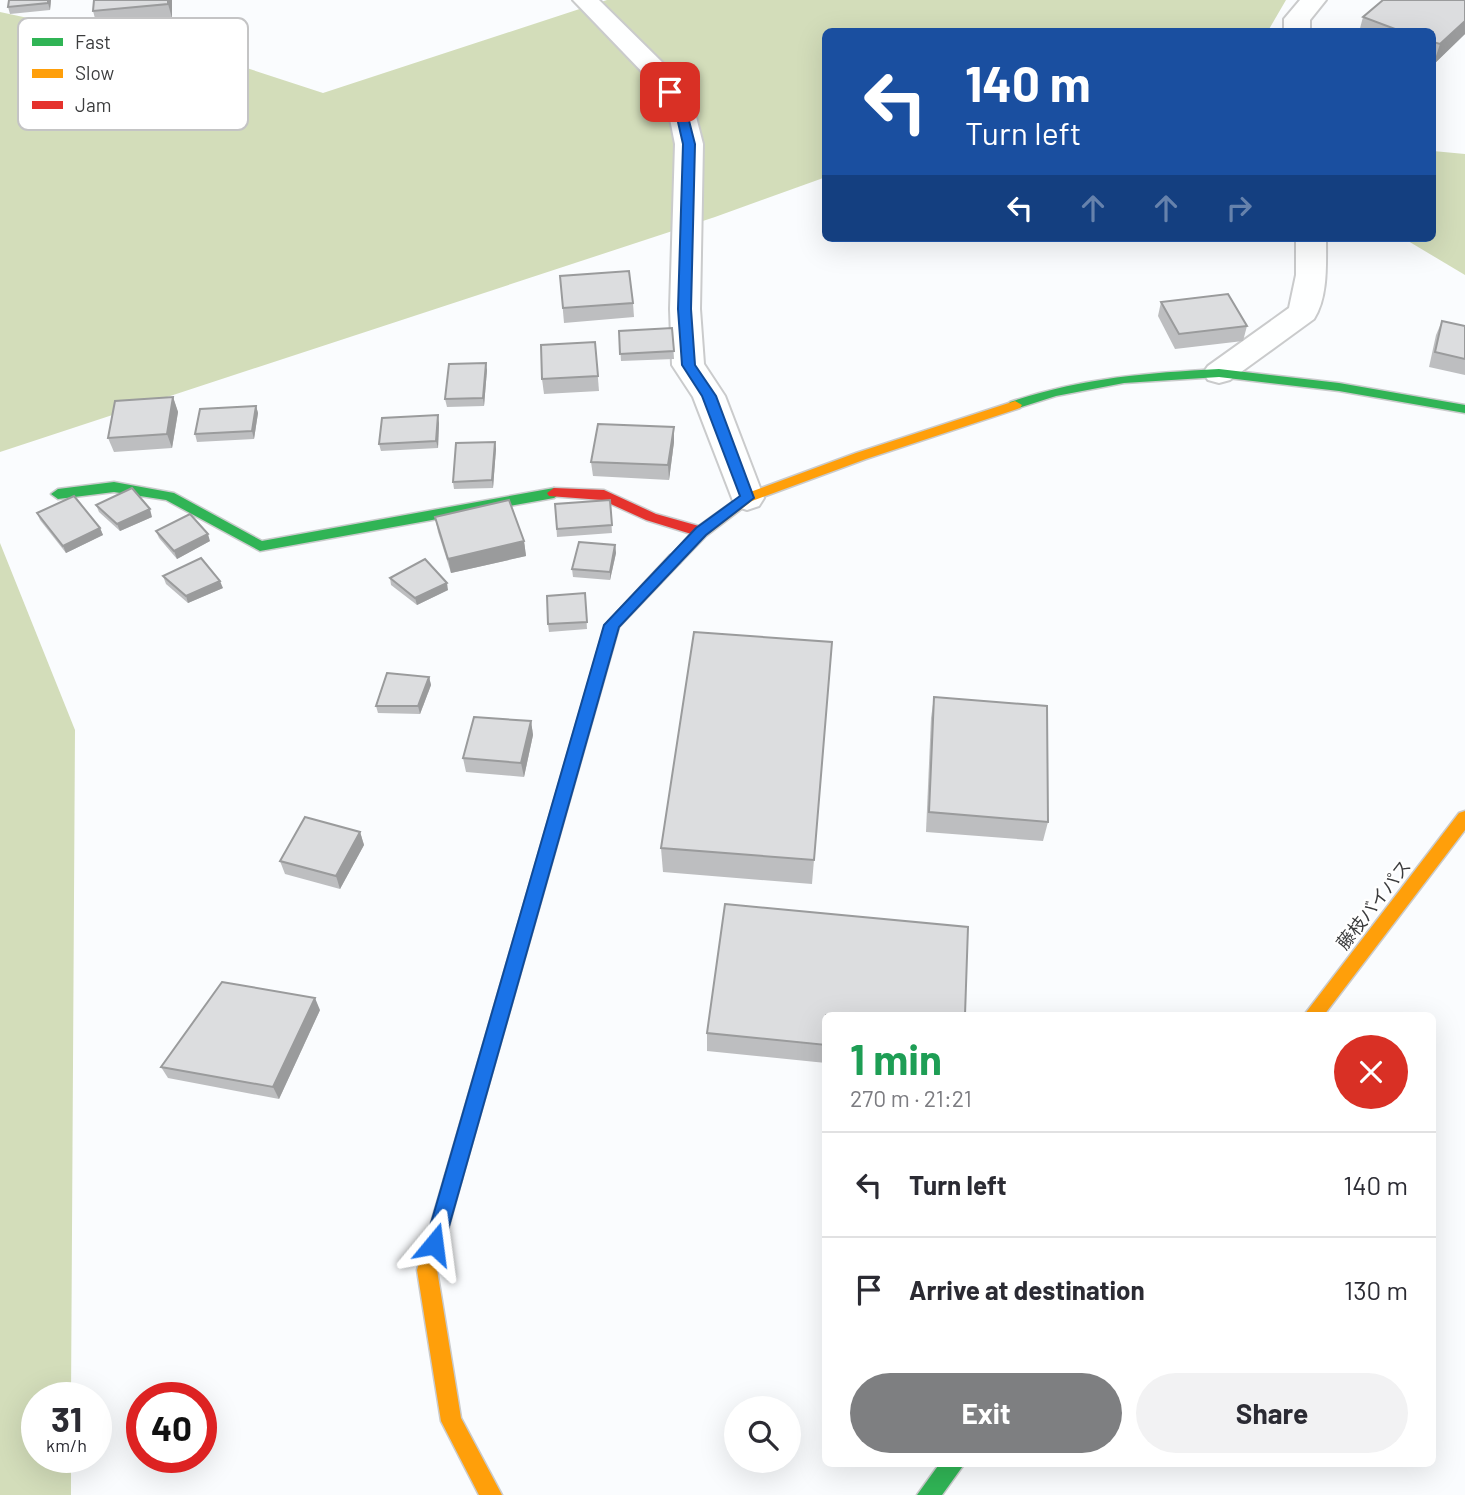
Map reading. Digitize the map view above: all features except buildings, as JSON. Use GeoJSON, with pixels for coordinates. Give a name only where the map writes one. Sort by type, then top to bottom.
{"type":"FeatureCollection","features":[{"type":"Feature","properties":{"kind":"main road"},"geometry":{"type":"LineString","coordinates":[[491,1495],[452,1421],[427,1270],[612,625],[701,531],[747,498],[861,456],[1054,392],[1124,379],[1219,373],[1339,387],[1465,409]]}},
{"type":"Feature","properties":{"kind":"main road"},"geometry":{"type":"LineString","coordinates":[[58,494],[114,487],[169,496],[260,546],[557,492],[604,495],[650,517],[701,531]]}},
{"type":"Feature","properties":{"kind":"main road","name":"藤枝バイパス"},"geometry":{"type":"LineString","coordinates":[[1315,1012],[1465,818]]}},
{"type":"Feature","properties":{"kind":"main road"},"geometry":{"type":"LineString","coordinates":[[928,1495],[951,1467]]}},
{"type":"Feature","properties":{"kind":"street"},"geometry":{"type":"LineString","coordinates":[[585,0],[659,74],[681,109],[689,144],[685,309],[688,365],[709,396],[747,498]]}},
{"type":"Feature","properties":{"kind":"street"},"geometry":{"type":"LineString","coordinates":[[1297,28],[1297,19],[1314,0]]}},
{"type":"Feature","properties":{"kind":"street"},"geometry":{"type":"LineString","coordinates":[[1219,373],[1303,312],[1311,275],[1311,242]]}},
{"type":"Feature","properties":{"kind":"green space"},"geometry":{"type":"Polygon","coordinates":[[[607,0],[1286,0],[1270,28],[822,28],[822,178],[715,217],[0,452],[0,12],[28,18],[18,18],[18,130],[248,130],[248,68],[323,93],[607,0]]]}},
{"type":"Feature","properties":{"kind":"green space"},"geometry":{"type":"Polygon","coordinates":[[[1436,151],[1465,154],[1465,275],[1410,242],[1436,242],[1436,151]]]}},
{"type":"Feature","properties":{"kind":"green space"},"geometry":{"type":"Polygon","coordinates":[[[0,543],[75,730],[71,1382],[21,1382],[21,1473],[71,1473],[71,1495],[0,1495],[0,543]]]}},
{"type":"Feature","properties":{"kind":"traffic: fast"},"geometry":{"type":"LineString","coordinates":[[1015,405],[1054,392],[1124,379],[1219,373],[1339,387],[1465,409]]}},
{"type":"Feature","properties":{"kind":"traffic: fast"},"geometry":{"type":"LineString","coordinates":[[58,494],[114,487],[169,496],[260,546],[554,493]]}},
{"type":"Feature","properties":{"kind":"traffic: fast"},"geometry":{"type":"LineString","coordinates":[[453,1179],[612,625],[675,559]]}},
{"type":"Feature","properties":{"kind":"traffic: fast"},"geometry":{"type":"LineString","coordinates":[[928,1495],[951,1467]]}},
{"type":"Feature","properties":{"kind":"traffic: slow"},"geometry":{"type":"LineString","coordinates":[[675,559],[701,532],[747,498],[861,456],[1015,405]]}},
{"type":"Feature","properties":{"kind":"traffic: slow"},"geometry":{"type":"LineString","coordinates":[[1315,1012],[1465,818]]}},
{"type":"Feature","properties":{"kind":"traffic: slow"},"geometry":{"type":"LineString","coordinates":[[453,1179],[427,1270],[451,1421],[491,1495]]}},
{"type":"Feature","properties":{"kind":"traffic: jam"},"geometry":{"type":"LineString","coordinates":[[554,493],[604,495],[651,517],[701,532]]}},
{"type":"Feature","properties":{"kind":"route"},"geometry":{"type":"LineString","coordinates":[[434,1244],[612,625],[701,531],[747,498],[709,396],[688,365],[685,219],[689,144],[681,109],[670,92]]}}]}
